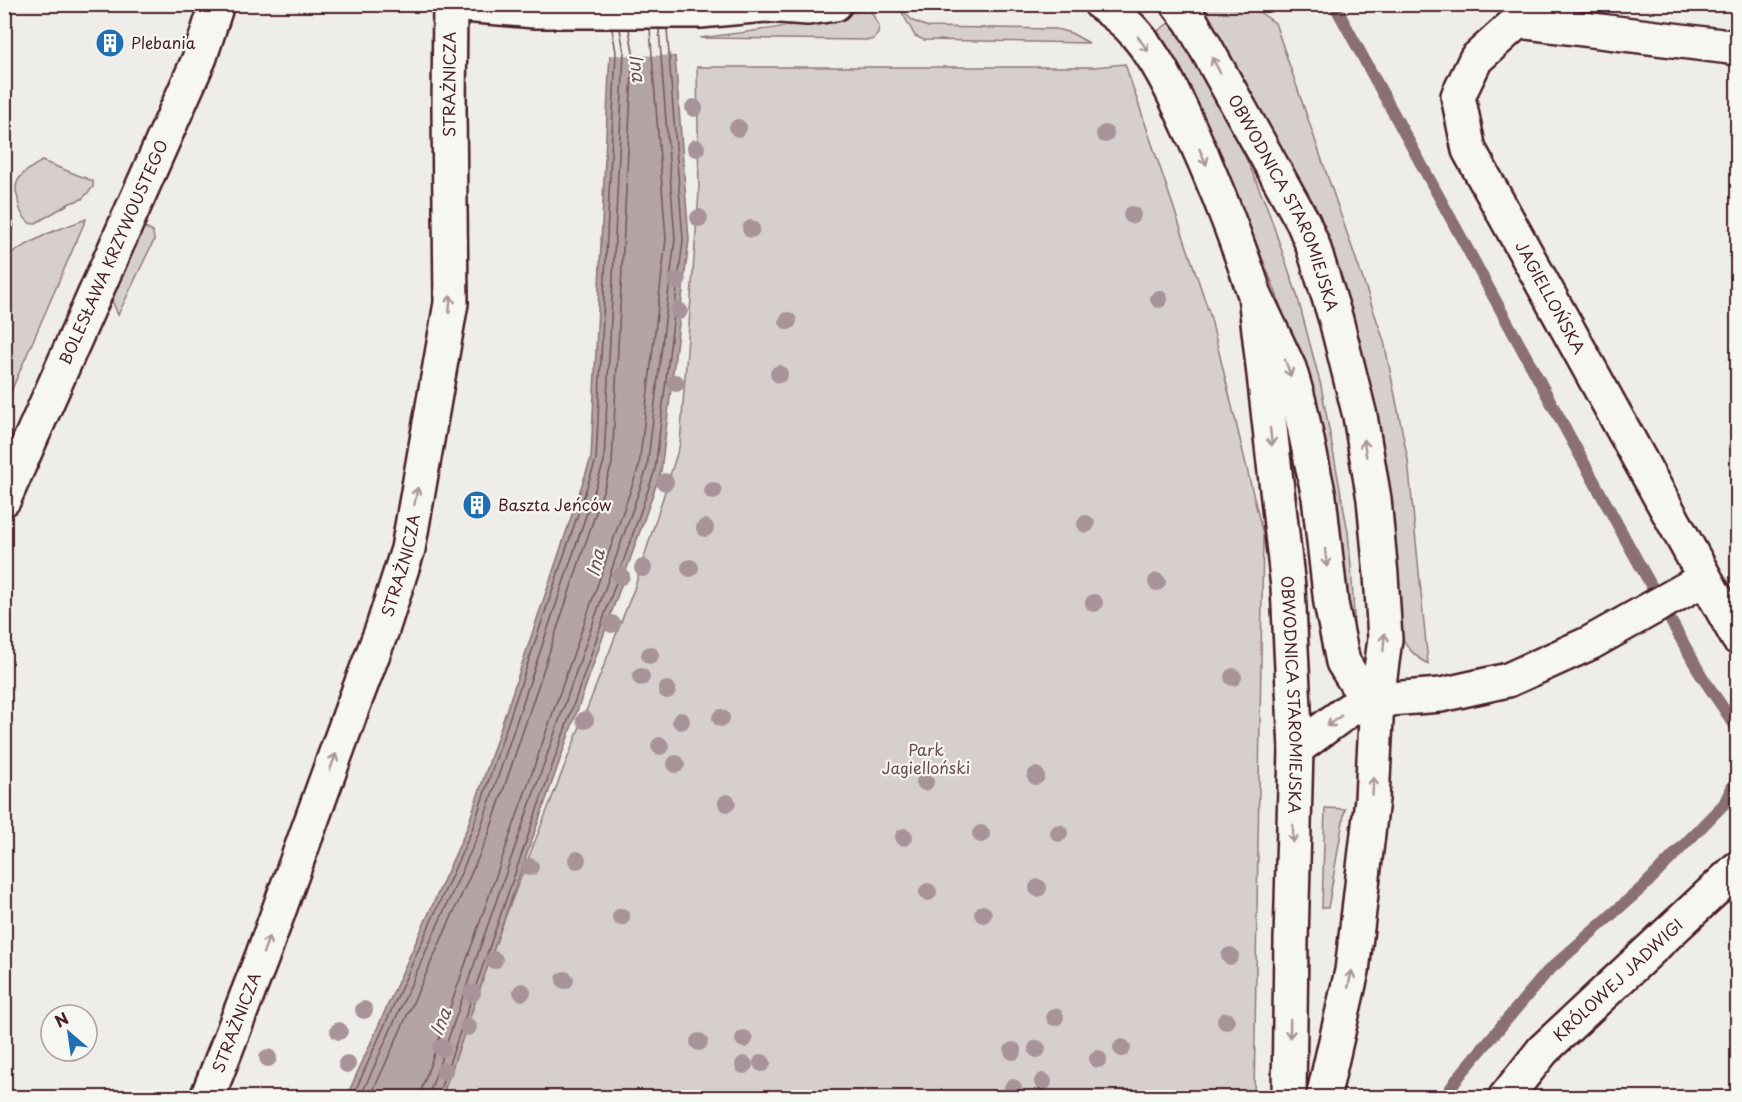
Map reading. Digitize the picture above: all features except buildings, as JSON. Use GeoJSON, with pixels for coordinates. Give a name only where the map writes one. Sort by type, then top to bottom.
{"type":"FeatureCollection","features":[{"type":"Feature","properties":{"kind":"street","name":"BOLESŁAWA KRZYWOUSTEGO"},"geometry":{"type":"LineString","coordinates":[[4,499],[200,57],[217,4]]}},
{"type":"Feature","properties":{"kind":"street"},"geometry":{"type":"LineString","coordinates":[[450,5],[535,11],[700,11],[765,5],[808,8],[834,4]]}},
{"type":"Feature","properties":{"kind":"street","name":"OBWODNICA STAROMIEJSKA"},"geometry":{"type":"LineString","coordinates":[[1101,4],[1135,33],[1165,76],[1208,168],[1255,295],[1289,368],[1299,402],[1319,497],[1331,603],[1343,662],[1356,683],[1377,700]]}},
{"type":"Feature","properties":{"kind":"street","name":"OBWODNICA STAROMIEJSKA"},"geometry":{"type":"LineString","coordinates":[[1178,4],[1196,30],[1303,222],[1313,246],[1336,320],[1360,416],[1375,510],[1382,575],[1385,639],[1377,700],[1372,799],[1352,970],[1323,1098]]}},
{"type":"Feature","properties":{"kind":"street","name":"STRAŻNICZA"},"geometry":{"type":"LineString","coordinates":[[207,1098],[262,957],[382,630],[408,549],[451,303],[450,5]]}},
{"type":"Feature","properties":{"kind":"street","name":"JAGIELLOŃSKA"},"geometry":{"type":"LineString","coordinates":[[1737,48],[1518,21],[1476,59],[1458,96],[1469,150],[1691,587],[1737,638]]}},
{"type":"Feature","properties":{"kind":"street","name":"OBWODNICA STAROMIEJSKA"},"geometry":{"type":"LineString","coordinates":[[1255,295],[1288,587],[1296,749],[1289,1098]]}},
{"type":"Feature","properties":{"kind":"street"},"geometry":{"type":"LineString","coordinates":[[1296,749],[1349,710],[1377,700],[1441,695],[1508,680],[1590,643],[1691,587]]}},
{"type":"Feature","properties":{"kind":"street","name":"KRÓLOWEJ JADWIGI"},"geometry":{"type":"LineString","coordinates":[[1505,1098],[1543,1050],[1737,868]]}},
{"type":"Feature","properties":{"kind":"green space"},"geometry":{"type":"Polygon","coordinates":[[[1193,5],[1249,5],[1275,23],[1384,341],[1408,460],[1428,664],[1411,651],[1400,633],[1370,405],[1193,5]]]}},
{"type":"Feature","properties":{"kind":"green space"},"geometry":{"type":"Polygon","coordinates":[[[899,7],[913,21],[928,27],[1056,29],[1071,33],[1089,43],[924,40],[915,36],[899,7]]]}},
{"type":"Feature","properties":{"kind":"green space"},"geometry":{"type":"Polygon","coordinates":[[[869,8],[879,26],[878,34],[872,40],[700,38],[806,23],[869,8]]]}},
{"type":"Feature","properties":{"kind":"green space"},"geometry":{"type":"Polygon","coordinates":[[[1174,19],[1227,116],[1249,165],[1267,207],[1297,295],[1321,386],[1348,532],[1354,615],[1353,635],[1298,359],[1275,290],[1236,194],[1190,97],[1154,34],[1174,19]]]}},
{"type":"Feature","properties":{"kind":"green space","name":"Park Jagielloński"},"geometry":{"type":"Polygon","coordinates":[[[1125,64],[1210,315],[1263,535],[1254,1097],[441,1098],[464,1022],[634,589],[680,444],[699,192],[697,67],[1094,67],[1125,64]]]}},
{"type":"Feature","properties":{"kind":"green space"},"geometry":{"type":"Polygon","coordinates":[[[42,161],[93,181],[93,187],[82,199],[31,224],[20,210],[16,184],[25,172],[42,161]]]}},
{"type":"Feature","properties":{"kind":"green space"},"geometry":{"type":"Polygon","coordinates":[[[4,197],[14,225],[12,232],[5,236],[4,197]]]}},
{"type":"Feature","properties":{"kind":"green space"},"geometry":{"type":"Polygon","coordinates":[[[86,219],[5,405],[5,256],[49,233],[86,219]]]}},
{"type":"Feature","properties":{"kind":"green space"},"geometry":{"type":"Polygon","coordinates":[[[144,227],[153,232],[154,240],[118,315],[111,298],[144,227]]]}},
{"type":"Feature","properties":{"kind":"green space"},"geometry":{"type":"Polygon","coordinates":[[[1325,808],[1345,809],[1328,908],[1322,908],[1325,808]]]}},
{"type":"Feature","properties":{"kind":"water","name":"Ina"},"geometry":{"type":"Polygon","coordinates":[[[610,51],[675,56],[689,240],[661,471],[442,1097],[346,1098],[467,828],[591,458],[610,51]]]}},
{"type":"Feature","properties":{"kind":"pier"},"geometry":{"type":"Polygon","coordinates":[[[598,4],[673,4],[678,56],[607,55],[598,4]]]}},
{"type":"Feature","properties":{"kind":"waterway"},"geometry":{"type":"LineString","coordinates":[[1334,4],[1701,675],[1738,730]]}},
{"type":"Feature","properties":{"kind":"waterway"},"geometry":{"type":"LineString","coordinates":[[1444,1098],[1460,1075],[1547,972],[1644,886],[1724,804],[1738,775]]}},
{"type":"Feature","properties":{"kind":"place","name":"Plebania"},"geometry":{"type":"Point","coordinates":[110,43]}},
{"type":"Feature","properties":{"kind":"place","name":"Baszta Jeńców"},"geometry":{"type":"Point","coordinates":[477,505]}}]}
